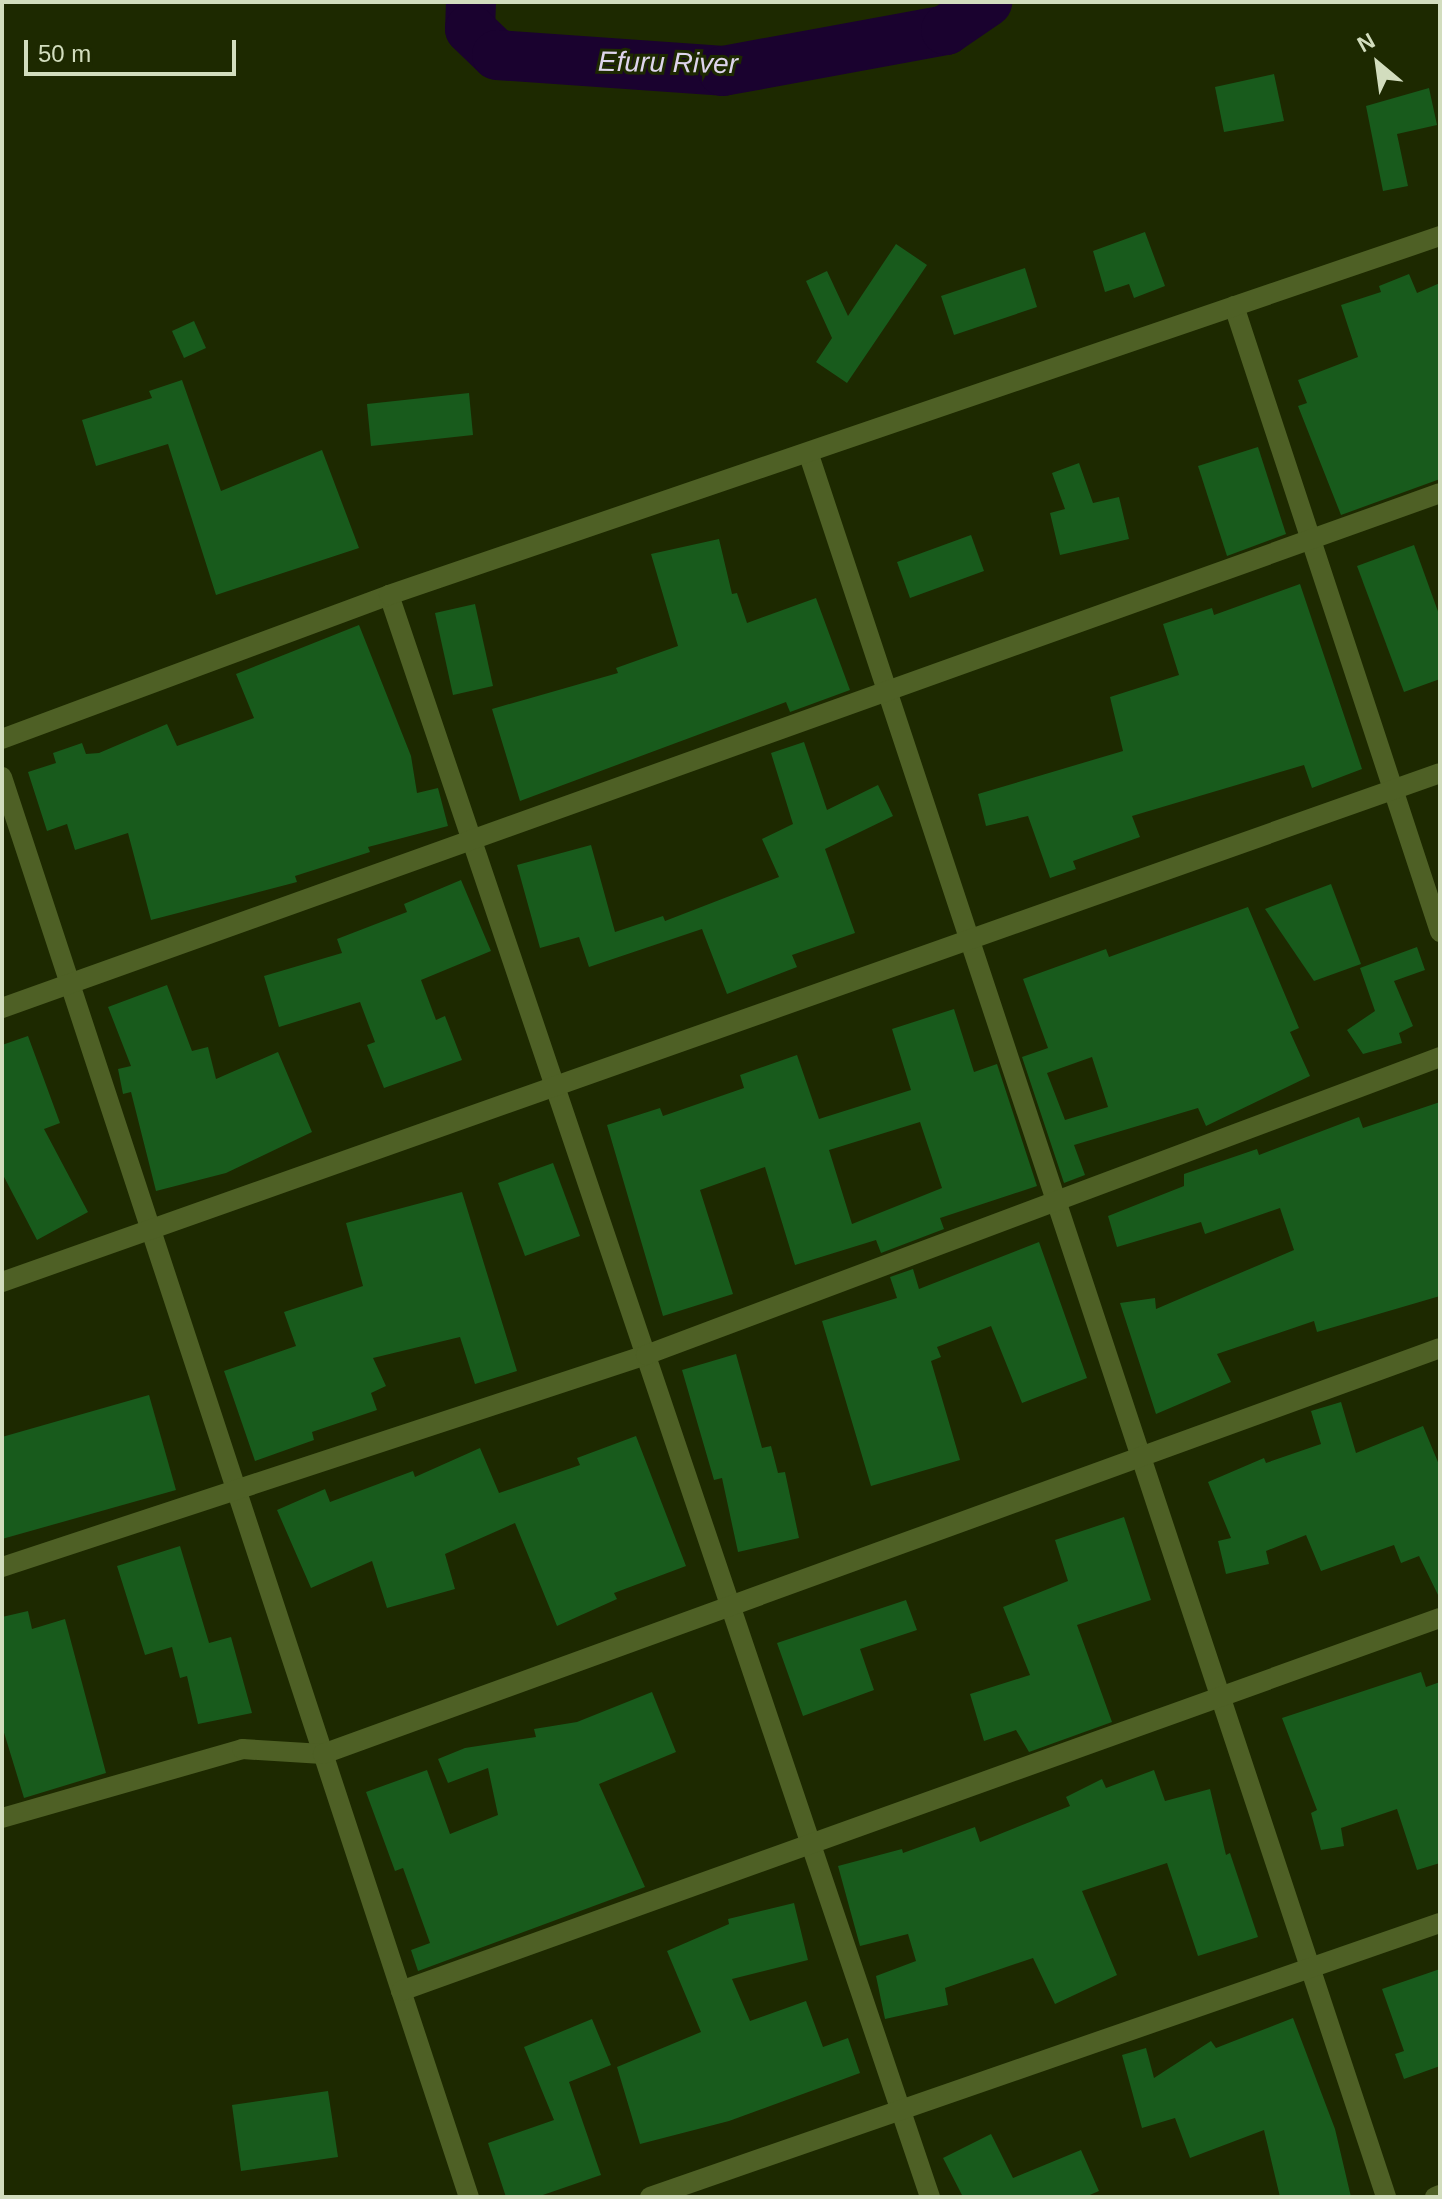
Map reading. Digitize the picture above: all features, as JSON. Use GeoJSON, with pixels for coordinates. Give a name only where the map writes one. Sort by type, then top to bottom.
{"type":"FeatureCollection","features":[{"type":"Feature","properties":{"kind":"street"},"geometry":{"type":"LineString","coordinates":[[2,739],[389,595],[809,455],[1440,236]]}},
{"type":"Feature","properties":{"kind":"street"},"geometry":{"type":"LineString","coordinates":[[1234,306],[1396,789],[1440,932]]}},
{"type":"Feature","properties":{"kind":"street"},"geometry":{"type":"LineString","coordinates":[[809,455],[891,690],[1386,2197]]}},
{"type":"Feature","properties":{"kind":"street"},"geometry":{"type":"LineString","coordinates":[[2,1008],[1440,493]]}},
{"type":"Feature","properties":{"kind":"street"},"geometry":{"type":"LineString","coordinates":[[389,595],[930,2197]]}},
{"type":"Feature","properties":{"kind":"street"},"geometry":{"type":"LineString","coordinates":[[2,1282],[152,1232],[1440,773]]}},
{"type":"Feature","properties":{"kind":"street"},"geometry":{"type":"LineString","coordinates":[[2,777],[469,2197]]}},
{"type":"Feature","properties":{"kind":"street"},"geometry":{"type":"LineString","coordinates":[[2,1567],[646,1355],[1440,1057]]}},
{"type":"Feature","properties":{"kind":"street"},"geometry":{"type":"LineString","coordinates":[[2,1818],[242,1749],[323,1754],[730,1603],[1440,1348]]}},
{"type":"Feature","properties":{"kind":"street"},"geometry":{"type":"LineString","coordinates":[[401,1991],[1440,1618]]}},
{"type":"Feature","properties":{"kind":"street"},"geometry":{"type":"LineString","coordinates":[[650,2197],[1440,1923]]}},
{"type":"Feature","properties":{"kind":"building"},"geometry":{"type":"Polygon","coordinates":[[[1274,74],[1284,121],[1224,132],[1215,87],[1274,74]]]}},
{"type":"Feature","properties":{"kind":"building"},"geometry":{"type":"Polygon","coordinates":[[[1429,88],[1437,125],[1397,134],[1408,186],[1383,191],[1366,106],[1429,88]]]}},
{"type":"Feature","properties":{"kind":"building"},"geometry":{"type":"Polygon","coordinates":[[[1145,232],[1165,286],[1134,298],[1129,284],[1105,292],[1093,251],[1145,232]]]}},
{"type":"Feature","properties":{"kind":"building"},"geometry":{"type":"Polygon","coordinates":[[[896,244],[927,265],[847,383],[816,362],[832,338],[806,281],[827,271],[848,316],[896,244]]]}},
{"type":"Feature","properties":{"kind":"building"},"geometry":{"type":"Polygon","coordinates":[[[1025,268],[1037,307],[954,335],[941,296],[1025,268]]]}},
{"type":"Feature","properties":{"kind":"building"},"geometry":{"type":"Polygon","coordinates":[[[1409,274],[1417,293],[1440,283],[1440,479],[1341,515],[1298,406],[1307,403],[1298,380],[1358,357],[1341,305],[1381,292],[1379,286],[1409,274]]]}},
{"type":"Feature","properties":{"kind":"building"},"geometry":{"type":"Polygon","coordinates":[[[194,321],[206,348],[184,358],[172,331],[194,321]]]}},
{"type":"Feature","properties":{"kind":"building"},"geometry":{"type":"Polygon","coordinates":[[[182,380],[221,491],[322,450],[359,548],[216,595],[168,444],[96,466],[82,420],[152,398],[149,391],[182,380]]]}},
{"type":"Feature","properties":{"kind":"building"},"geometry":{"type":"Polygon","coordinates":[[[469,393],[473,435],[371,446],[367,404],[469,393]]]}},
{"type":"Feature","properties":{"kind":"building"},"geometry":{"type":"Polygon","coordinates":[[[1258,447],[1286,534],[1227,556],[1198,466],[1258,447]]]}},
{"type":"Feature","properties":{"kind":"building"},"geometry":{"type":"Polygon","coordinates":[[[1079,463],[1093,503],[1119,497],[1129,539],[1060,555],[1050,513],[1065,509],[1052,473],[1079,463]]]}},
{"type":"Feature","properties":{"kind":"building"},"geometry":{"type":"Polygon","coordinates":[[[971,535],[984,571],[910,598],[897,562],[971,535]]]}},
{"type":"Feature","properties":{"kind":"building"},"geometry":{"type":"Polygon","coordinates":[[[719,539],[732,594],[737,593],[747,623],[816,598],[850,690],[790,712],[786,702],[520,801],[492,709],[618,673],[616,668],[678,646],[651,554],[719,539]]]}},
{"type":"Feature","properties":{"kind":"building"},"geometry":{"type":"Polygon","coordinates":[[[1414,545],[1440,617],[1440,679],[1404,692],[1357,566],[1414,545]]]}},
{"type":"Feature","properties":{"kind":"building"},"geometry":{"type":"Polygon","coordinates":[[[1300,584],[1362,769],[1312,788],[1304,765],[1132,816],[1140,837],[1073,861],[1076,869],[1050,878],[1028,816],[986,826],[978,794],[1123,751],[1110,697],[1179,675],[1163,624],[1212,608],[1214,615],[1300,584]]]}},
{"type":"Feature","properties":{"kind":"building"},"geometry":{"type":"Polygon","coordinates":[[[475,604],[493,686],[453,695],[435,613],[475,604]]]}},
{"type":"Feature","properties":{"kind":"building"},"geometry":{"type":"Polygon","coordinates":[[[359,625],[411,756],[417,793],[438,788],[448,826],[368,847],[370,852],[295,876],[297,882],[151,920],[128,833],[75,850],[67,824],[47,831],[28,772],[56,763],[53,753],[82,743],[86,754],[99,753],[167,724],[177,746],[254,718],[236,674],[359,625]]]}},
{"type":"Feature","properties":{"kind":"building"},"geometry":{"type":"Polygon","coordinates":[[[804,742],[827,810],[878,785],[893,816],[825,849],[855,933],[792,955],[797,967],[727,994],[702,929],[589,967],[579,937],[540,948],[517,865],[591,845],[615,932],[663,916],[665,921],[779,877],[762,839],[793,824],[771,753],[804,742]]]}},
{"type":"Feature","properties":{"kind":"building"},"geometry":{"type":"Polygon","coordinates":[[[461,880],[491,951],[421,980],[436,1020],[445,1016],[462,1060],[384,1088],[367,1045],[375,1042],[360,1002],[279,1027],[264,976],[342,953],[337,939],[407,912],[404,904],[461,880]]]}},
{"type":"Feature","properties":{"kind":"building"},"geometry":{"type":"Polygon","coordinates":[[[1331,884],[1361,964],[1314,981],[1265,909],[1331,884]]]}},
{"type":"Feature","properties":{"kind":"building"},"geometry":{"type":"Polygon","coordinates":[[[1248,907],[1299,1028],[1290,1032],[1310,1076],[1206,1126],[1198,1108],[1074,1145],[1085,1175],[1064,1183],[1022,1057],[1048,1048],[1023,979],[1106,949],[1109,957],[1248,907]],[[1092,1057],[1047,1073],[1065,1120],[1108,1107],[1092,1057]]]}},
{"type":"Feature","properties":{"kind":"building"},"geometry":{"type":"Polygon","coordinates":[[[1417,947],[1425,970],[1394,981],[1413,1026],[1399,1033],[1402,1043],[1363,1054],[1347,1030],[1375,1011],[1360,968],[1417,947]]]}},
{"type":"Feature","properties":{"kind":"building"},"geometry":{"type":"Polygon","coordinates":[[[167,985],[192,1051],[208,1047],[216,1079],[278,1052],[312,1132],[226,1173],[156,1191],[131,1092],[123,1094],[118,1069],[131,1066],[108,1007],[167,985]]]}},
{"type":"Feature","properties":{"kind":"building"},"geometry":{"type":"Polygon","coordinates":[[[954,1009],[974,1072],[997,1064],[1037,1186],[940,1218],[944,1229],[881,1253],[876,1240],[795,1265],[765,1167],[700,1190],[733,1294],[663,1316],[607,1125],[660,1108],[663,1116],[744,1088],[740,1075],[797,1055],[819,1119],[911,1090],[892,1029],[954,1009]],[[920,1122],[829,1150],[852,1224],[942,1188],[920,1122]]]}},
{"type":"Feature","properties":{"kind":"building"},"geometry":{"type":"Polygon","coordinates":[[[28,1036],[60,1123],[44,1129],[88,1212],[37,1240],[2,1173],[2,1045],[28,1036]]]}},
{"type":"Feature","properties":{"kind":"building"},"geometry":{"type":"Polygon","coordinates":[[[1440,1102],[1440,1296],[1317,1332],[1314,1321],[1217,1354],[1231,1382],[1156,1414],[1120,1303],[1155,1298],[1156,1309],[1294,1250],[1280,1208],[1205,1234],[1201,1222],[1117,1247],[1108,1216],[1184,1186],[1184,1174],[1257,1149],[1259,1155],[1359,1117],[1363,1128],[1440,1102]]]}},
{"type":"Feature","properties":{"kind":"building"},"geometry":{"type":"Polygon","coordinates":[[[553,1163],[580,1236],[525,1256],[498,1183],[553,1163]]]}},
{"type":"Feature","properties":{"kind":"building"},"geometry":{"type":"Polygon","coordinates":[[[462,1192],[517,1371],[475,1384],[460,1337],[373,1358],[386,1386],[371,1393],[377,1410],[312,1432],[314,1440],[255,1461],[224,1371],[296,1346],[284,1312],[363,1286],[346,1223],[462,1192]]]}},
{"type":"Feature","properties":{"kind":"building"},"geometry":{"type":"Polygon","coordinates":[[[1039,1242],[1087,1378],[1022,1403],[991,1326],[937,1347],[941,1357],[931,1361],[960,1460],[871,1486],[822,1321],[897,1298],[890,1277],[913,1269],[919,1289],[1039,1242]]]}},
{"type":"Feature","properties":{"kind":"building"},"geometry":{"type":"Polygon","coordinates":[[[736,1354],[762,1448],[771,1446],[778,1473],[785,1472],[799,1538],[738,1552],[722,1478],[714,1480],[682,1370],[736,1354]]]}},
{"type":"Feature","properties":{"kind":"building"},"geometry":{"type":"Polygon","coordinates":[[[149,1395],[176,1490],[2,1539],[2,1437],[149,1395]]]}},
{"type":"Feature","properties":{"kind":"building"},"geometry":{"type":"Polygon","coordinates":[[[1341,1402],[1356,1453],[1423,1426],[1440,1467],[1440,1599],[1419,1556],[1401,1563],[1394,1545],[1321,1571],[1306,1535],[1266,1551],[1269,1564],[1226,1574],[1218,1541],[1231,1538],[1208,1482],[1264,1458],[1266,1463],[1321,1444],[1311,1411],[1341,1402]]]}},
{"type":"Feature","properties":{"kind":"building"},"geometry":{"type":"Polygon","coordinates":[[[636,1436],[686,1566],[614,1593],[617,1599],[557,1626],[515,1523],[445,1554],[455,1589],[387,1608],[372,1561],[311,1588],[277,1510],[325,1489],[330,1502],[413,1471],[415,1477],[480,1448],[499,1493],[580,1465],[577,1458],[636,1436]]]}},
{"type":"Feature","properties":{"kind":"building"},"geometry":{"type":"Polygon","coordinates":[[[1124,1517],[1151,1600],[1077,1625],[1112,1722],[1029,1752],[1016,1730],[984,1741],[970,1694],[1030,1675],[1003,1607],[1068,1581],[1055,1540],[1124,1517]]]}},
{"type":"Feature","properties":{"kind":"building"},"geometry":{"type":"Polygon","coordinates":[[[180,1546],[209,1643],[231,1637],[252,1713],[198,1724],[187,1676],[180,1678],[172,1647],[145,1655],[117,1566],[180,1546]]]}},
{"type":"Feature","properties":{"kind":"building"},"geometry":{"type":"Polygon","coordinates":[[[906,1600],[917,1630],[860,1649],[874,1690],[803,1716],[777,1643],[906,1600]]]}},
{"type":"Feature","properties":{"kind":"building"},"geometry":{"type":"Polygon","coordinates":[[[28,1611],[32,1629],[65,1619],[106,1773],[24,1798],[2,1726],[2,1617],[28,1611]]]}},
{"type":"Feature","properties":{"kind":"building"},"geometry":{"type":"Polygon","coordinates":[[[1421,1672],[1426,1687],[1440,1682],[1440,1863],[1417,1870],[1397,1809],[1341,1828],[1344,1846],[1321,1850],[1311,1813],[1317,1810],[1282,1718],[1421,1672]]]}},
{"type":"Feature","properties":{"kind":"building"},"geometry":{"type":"Polygon","coordinates":[[[652,1692],[676,1752],[599,1784],[645,1887],[418,1971],[411,1950],[430,1943],[403,1868],[395,1871],[366,1792],[427,1770],[450,1834],[498,1815],[488,1768],[448,1783],[438,1759],[465,1748],[536,1737],[534,1729],[577,1722],[652,1692]]]}},
{"type":"Feature","properties":{"kind":"building"},"geometry":{"type":"Polygon","coordinates":[[[1154,1770],[1165,1801],[1210,1789],[1226,1855],[1230,1853],[1258,1937],[1198,1956],[1167,1863],[1082,1891],[1117,1975],[1055,2004],[1033,1958],[945,1988],[948,2005],[885,2019],[876,1976],[916,1961],[908,1934],[860,1946],[838,1866],[902,1849],[903,1853],[975,1827],[980,1842],[1070,1806],[1066,1797],[1102,1779],[1106,1788],[1154,1770]]]}},
{"type":"Feature","properties":{"kind":"building"},"geometry":{"type":"Polygon","coordinates":[[[794,1903],[808,1960],[732,1979],[750,2021],[806,2001],[823,2047],[848,2038],[860,2073],[729,2121],[640,2144],[617,2067],[701,2032],[667,1951],[729,1924],[728,1919],[794,1903]]]}},
{"type":"Feature","properties":{"kind":"building"},"geometry":{"type":"Polygon","coordinates":[[[1440,1969],[1440,2066],[1404,2079],[1395,2054],[1404,2051],[1382,1989],[1440,1969]]]}},
{"type":"Feature","properties":{"kind":"building"},"geometry":{"type":"Polygon","coordinates":[[[1293,2018],[1335,2129],[1351,2197],[1280,2197],[1264,2130],[1190,2158],[1175,2118],[1142,2128],[1122,2055],[1146,2048],[1154,2078],[1211,2041],[1216,2048],[1293,2018]]]}},
{"type":"Feature","properties":{"kind":"building"},"geometry":{"type":"Polygon","coordinates":[[[592,2019],[611,2065],[569,2082],[601,2175],[537,2197],[506,2197],[488,2143],[554,2120],[524,2047],[592,2019]]]}},
{"type":"Feature","properties":{"kind":"building"},"geometry":{"type":"Polygon","coordinates":[[[328,2091],[338,2157],[241,2171],[232,2105],[328,2091]]]}},
{"type":"Feature","properties":{"kind":"building"},"geometry":{"type":"Polygon","coordinates":[[[991,2134],[1013,2178],[1081,2150],[1099,2191],[1085,2197],[963,2197],[943,2158],[991,2134]]]}},
{"type":"Feature","properties":{"kind":"waterway","name":"Efuru River"},"geometry":{"type":"LineString","coordinates":[[471,2],[470,29],[497,55],[723,71],[946,30],[987,2]]}}]}
